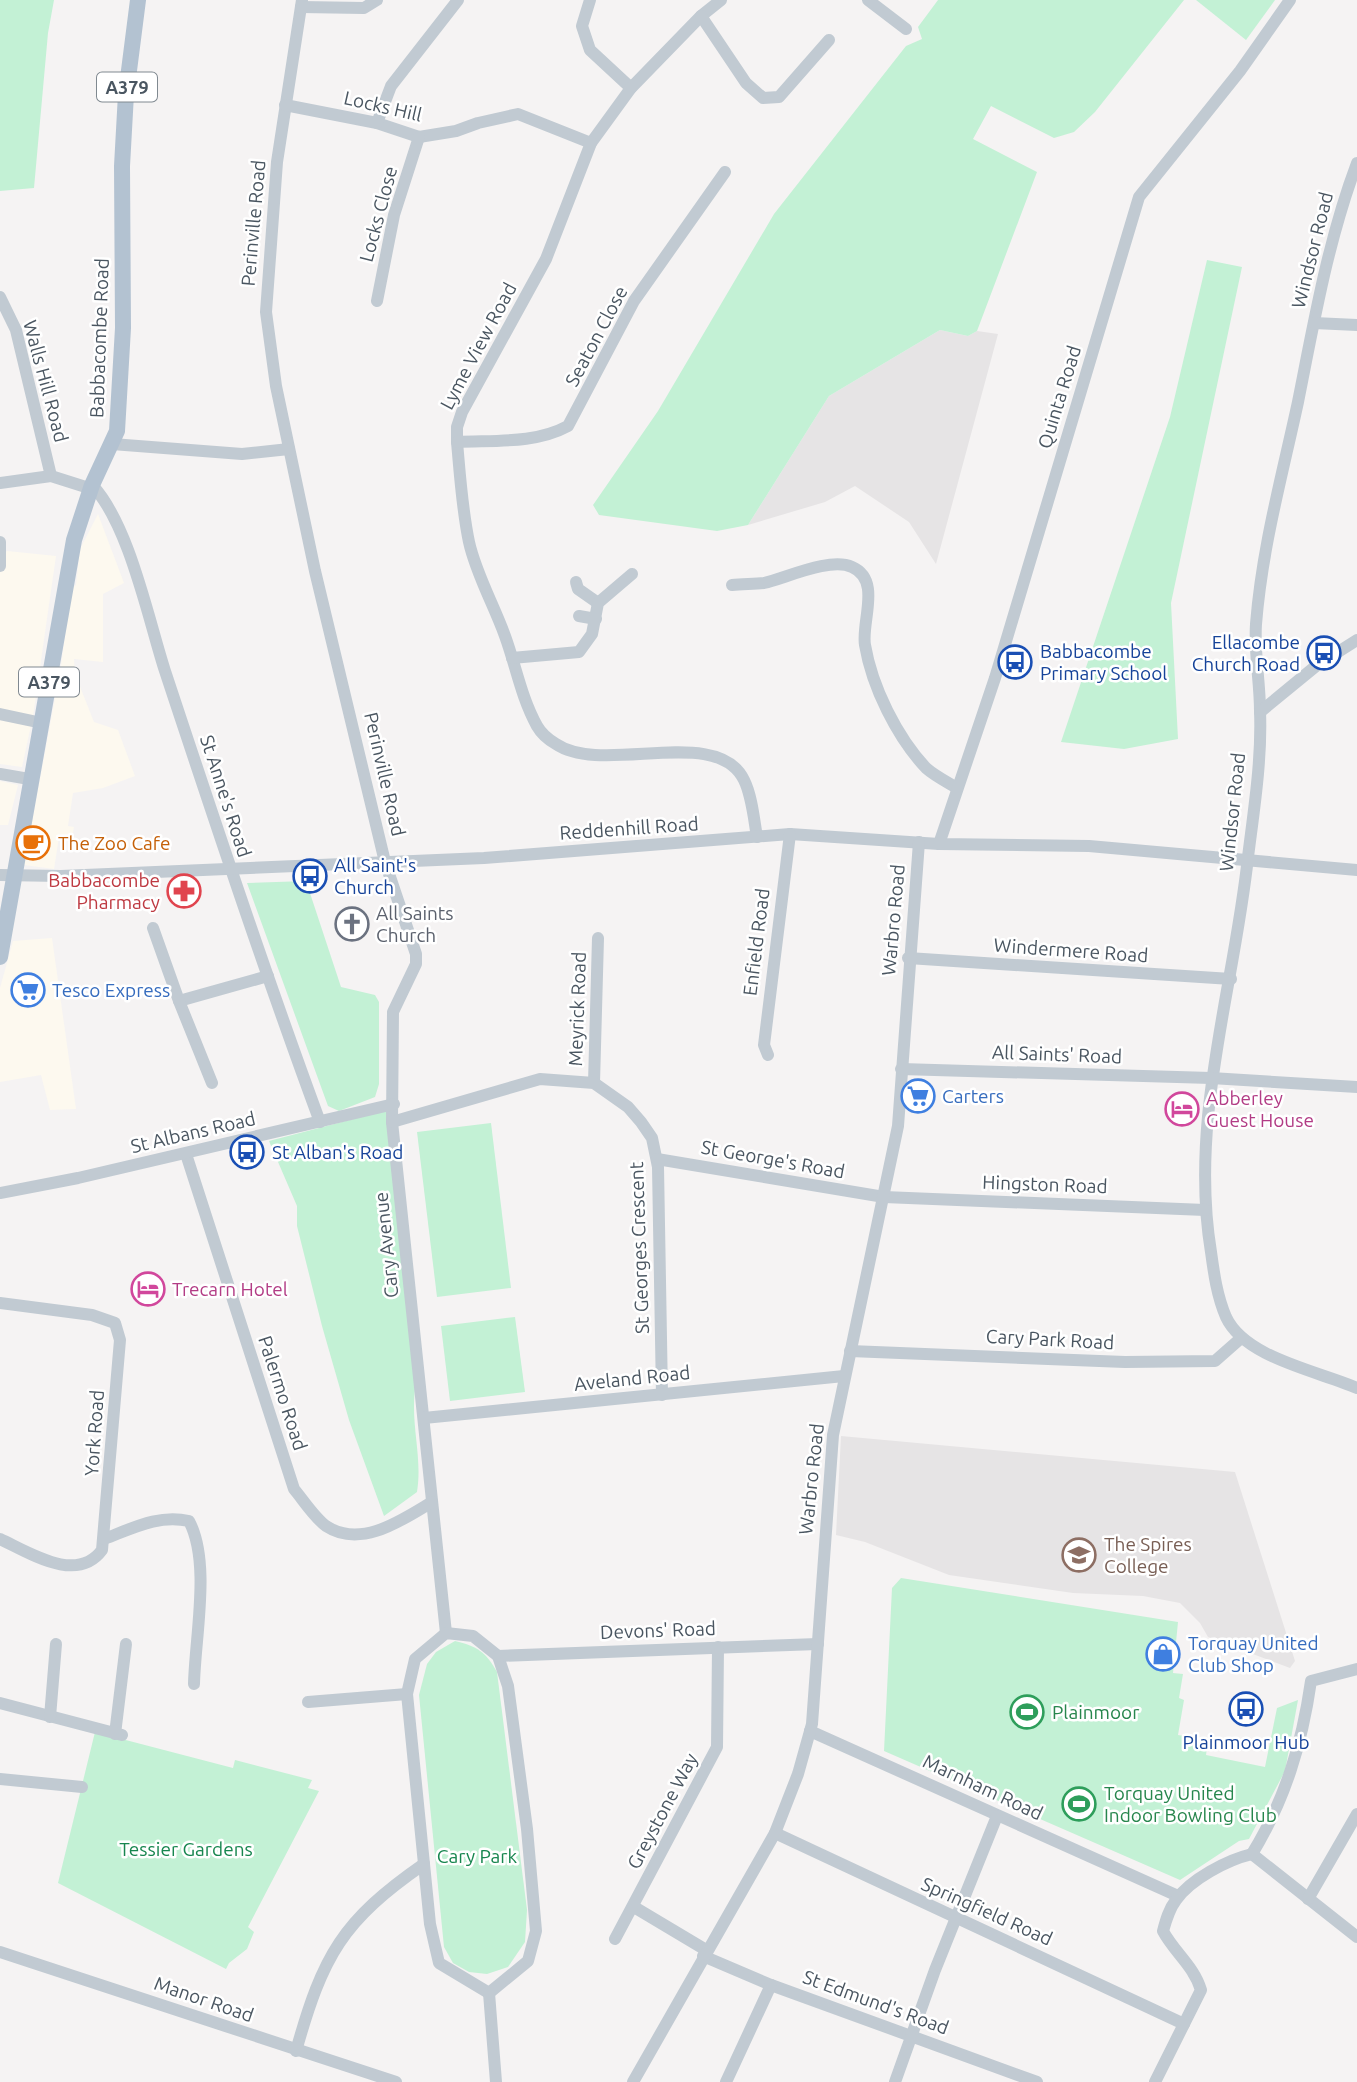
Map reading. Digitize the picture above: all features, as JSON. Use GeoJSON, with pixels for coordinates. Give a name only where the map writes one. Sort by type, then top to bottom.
{"type":"FeatureCollection","features":[{"type":"Feature","properties":{"kind":"main road","name":"Babbacombe Road"},"geometry":{"type":"LineString","coordinates":[[0,957],[7,875],[42,723],[74,540],[92,487],[117,431],[122,328],[122,166],[126,94],[138,0]]}},
{"type":"Feature","properties":{"kind":"street"},"geometry":{"type":"LineString","coordinates":[[301,4],[364,8],[377,0]]}},
{"type":"Feature","properties":{"kind":"street"},"geometry":{"type":"LineString","coordinates":[[377,123],[391,86],[457,0]]}},
{"type":"Feature","properties":{"kind":"street"},"geometry":{"type":"LineString","coordinates":[[590,0],[582,26],[585,41],[590,50],[631,88]]}},
{"type":"Feature","properties":{"kind":"street","name":"Lyme View Road"},"geometry":{"type":"LineString","coordinates":[[721,0],[701,16],[631,88],[591,143],[546,259],[461,412],[457,442],[470,545],[521,689],[538,728],[553,743],[570,753],[592,756],[688,752],[721,757],[745,780],[757,837]]}},
{"type":"Feature","properties":{"kind":"street"},"geometry":{"type":"LineString","coordinates":[[868,0],[906,29]]}},
{"type":"Feature","properties":{"kind":"street","name":"Quinta Road"},"geometry":{"type":"LineString","coordinates":[[939,844],[995,678],[1139,198],[1240,71],[1290,0]]}},
{"type":"Feature","properties":{"kind":"street","name":"Perinville Road"},"geometry":{"type":"LineString","coordinates":[[301,4],[277,162],[266,312],[276,386],[289,449],[385,862]]}},
{"type":"Feature","properties":{"kind":"street"},"geometry":{"type":"LineString","coordinates":[[701,16],[746,83],[763,98],[779,97],[829,40]]}},
{"type":"Feature","properties":{"kind":"street","name":"Locks Hill"},"geometry":{"type":"LineString","coordinates":[[285,105],[377,123],[419,137],[456,131],[478,122],[518,114],[591,143]]}},
{"type":"Feature","properties":{"kind":"street","name":"Locks Close"},"geometry":{"type":"LineString","coordinates":[[377,301],[394,215],[419,137]]}},
{"type":"Feature","properties":{"kind":"street","name":"Windsor Road"},"geometry":{"type":"LineString","coordinates":[[1240,1339],[1227,1321],[1219,1297],[1205,1209],[1207,1107],[1231,979],[1248,862],[1261,712],[1255,627],[1266,541],[1336,222],[1357,163]]}},
{"type":"Feature","properties":{"kind":"street","name":"Seaton Close"},"geometry":{"type":"LineString","coordinates":[[457,442],[532,438],[553,434],[568,426],[634,301],[724,172]]}},
{"type":"Feature","properties":{"kind":"street","name":"Walls Hill Road"},"geometry":{"type":"LineString","coordinates":[[0,297],[16,330],[51,476]]}},
{"type":"Feature","properties":{"kind":"street"},"geometry":{"type":"LineString","coordinates":[[1314,323],[1357,325]]}},
{"type":"Feature","properties":{"kind":"street"},"geometry":{"type":"LineString","coordinates":[[112,444],[242,454],[289,449]]}},
{"type":"Feature","properties":{"kind":"street"},"geometry":{"type":"LineString","coordinates":[[0,483],[51,476],[92,487]]}},
{"type":"Feature","properties":{"kind":"street","name":"St Anne's Road"},"geometry":{"type":"LineString","coordinates":[[92,487],[108,503],[128,558],[229,869],[320,1122]]}},
{"type":"Feature","properties":{"kind":"street"},"geometry":{"type":"LineString","coordinates":[[0,542],[0,566]]}},
{"type":"Feature","properties":{"kind":"street"},"geometry":{"type":"LineString","coordinates":[[732,585],[764,583],[831,566],[850,565],[857,569],[868,588],[870,598],[864,624],[865,644],[888,710],[928,769],[957,788]]}},
{"type":"Feature","properties":{"kind":"street"},"geometry":{"type":"LineString","coordinates":[[512,658],[579,652],[587,644],[596,619],[598,603],[632,574]]}},
{"type":"Feature","properties":{"kind":"street"},"geometry":{"type":"LineString","coordinates":[[576,582],[578,589],[598,603]]}},
{"type":"Feature","properties":{"kind":"street"},"geometry":{"type":"LineString","coordinates":[[579,617],[596,619]]}},
{"type":"Feature","properties":{"kind":"street"},"geometry":{"type":"LineString","coordinates":[[1261,712],[1309,671],[1357,639]]}},
{"type":"Feature","properties":{"kind":"street"},"geometry":{"type":"LineString","coordinates":[[0,714],[42,723]]}},
{"type":"Feature","properties":{"kind":"street"},"geometry":{"type":"LineString","coordinates":[[0,774],[29,779]]}},
{"type":"Feature","properties":{"kind":"street","name":"Reddenhill Road"},"geometry":{"type":"LineString","coordinates":[[7,875],[484,858],[790,834],[939,844],[1089,846],[1357,870]]}},
{"type":"Feature","properties":{"kind":"street","name":"Enfield Road"},"geometry":{"type":"LineString","coordinates":[[768,1055],[764,1045],[790,834]]}},
{"type":"Feature","properties":{"kind":"street","name":"Warbro Road"},"geometry":{"type":"LineString","coordinates":[[633,2082],[704,1953],[775,1833],[798,1774],[810,1731],[833,1435],[898,1126],[908,958],[919,842]]}},
{"type":"Feature","properties":{"kind":"street","name":"Cary Avenue"},"geometry":{"type":"LineString","coordinates":[[385,862],[416,964],[393,1012],[393,1122],[446,1633]]}},
{"type":"Feature","properties":{"kind":"street"},"geometry":{"type":"LineString","coordinates":[[153,928],[212,1083]]}},
{"type":"Feature","properties":{"kind":"street","name":"Meyrick Road"},"geometry":{"type":"LineString","coordinates":[[594,1083],[598,937]]}},
{"type":"Feature","properties":{"kind":"street","name":"Windermere Road"},"geometry":{"type":"LineString","coordinates":[[908,958],[1231,979]]}},
{"type":"Feature","properties":{"kind":"street"},"geometry":{"type":"LineString","coordinates":[[179,1001],[268,976]]}},
{"type":"Feature","properties":{"kind":"street","name":"All Saints' Road"},"geometry":{"type":"LineString","coordinates":[[901,1069],[1211,1078],[1357,1087]]}},
{"type":"Feature","properties":{"kind":"street"},"geometry":{"type":"LineString","coordinates":[[393,1122],[540,1079],[594,1083]]}},
{"type":"Feature","properties":{"kind":"street","name":"St Georges Crescent"},"geometry":{"type":"LineString","coordinates":[[594,1083],[628,1107],[641,1122],[652,1138],[657,1158],[662,1395]]}},
{"type":"Feature","properties":{"kind":"street","name":"St Albans Road"},"geometry":{"type":"LineString","coordinates":[[0,1193],[186,1154],[394,1104]]}},
{"type":"Feature","properties":{"kind":"street","name":"Palermo Road"},"geometry":{"type":"LineString","coordinates":[[186,1154],[294,1489],[329,1528],[363,1534],[390,1528],[432,1502]]}},
{"type":"Feature","properties":{"kind":"street","name":"St George's Road"},"geometry":{"type":"LineString","coordinates":[[657,1158],[884,1197]]}},
{"type":"Feature","properties":{"kind":"street","name":"Hingston Road"},"geometry":{"type":"LineString","coordinates":[[884,1197],[1205,1209]]}},
{"type":"Feature","properties":{"kind":"street","name":"York Road"},"geometry":{"type":"LineString","coordinates":[[0,1303],[92,1315],[115,1322],[120,1340],[104,1539]]}},
{"type":"Feature","properties":{"kind":"street"},"geometry":{"type":"LineString","coordinates":[[1240,1339],[1267,1353],[1357,1388]]}},
{"type":"Feature","properties":{"kind":"street","name":"Cary Park Road"},"geometry":{"type":"LineString","coordinates":[[850,1351],[1125,1362],[1215,1361],[1240,1339]]}},
{"type":"Feature","properties":{"kind":"street","name":"Aveland Road"},"geometry":{"type":"LineString","coordinates":[[424,1418],[844,1376]]}},
{"type":"Feature","properties":{"kind":"street"},"geometry":{"type":"LineString","coordinates":[[0,1539],[51,1563],[79,1566],[96,1559],[103,1550],[104,1539],[144,1523],[172,1517],[189,1521],[198,1536],[200,1560],[194,1684]]}},
{"type":"Feature","properties":{"kind":"street"},"geometry":{"type":"LineString","coordinates":[[446,1633],[473,1636],[498,1656],[508,1686],[527,1829],[536,1931],[528,1961],[489,1993],[439,1963],[430,1924],[407,1695],[415,1659],[446,1633]]}},
{"type":"Feature","properties":{"kind":"street"},"geometry":{"type":"LineString","coordinates":[[50,1717],[56,1644]]}},
{"type":"Feature","properties":{"kind":"street"},"geometry":{"type":"LineString","coordinates":[[0,1703],[119,1735],[126,1644]]}},
{"type":"Feature","properties":{"kind":"street","name":"Devons' Road"},"geometry":{"type":"LineString","coordinates":[[498,1656],[818,1644]]}},
{"type":"Feature","properties":{"kind":"street","name":"Greystone Way"},"geometry":{"type":"LineString","coordinates":[[615,1940],[718,1747],[718,1647]]}},
{"type":"Feature","properties":{"kind":"street"},"geometry":{"type":"LineString","coordinates":[[1155,2082],[1201,1990],[1192,1970],[1170,1946],[1163,1931],[1178,1896],[1209,1873],[1252,1854],[1268,1827],[1294,1765],[1311,1681],[1357,1669]]}},
{"type":"Feature","properties":{"kind":"street"},"geometry":{"type":"LineString","coordinates":[[308,1702],[407,1695]]}},
{"type":"Feature","properties":{"kind":"street","name":"Marnham Road"},"geometry":{"type":"LineString","coordinates":[[810,1731],[1178,1896]]}},
{"type":"Feature","properties":{"kind":"street"},"geometry":{"type":"LineString","coordinates":[[0,1779],[82,1787]]}},
{"type":"Feature","properties":{"kind":"street"},"geometry":{"type":"LineString","coordinates":[[1308,1899],[1357,1814]]}},
{"type":"Feature","properties":{"kind":"street"},"geometry":{"type":"LineString","coordinates":[[895,2082],[956,1915],[997,1816]]}},
{"type":"Feature","properties":{"kind":"street","name":"Springfield Road"},"geometry":{"type":"LineString","coordinates":[[775,1833],[915,1900],[956,1915],[1184,2024]]}},
{"type":"Feature","properties":{"kind":"street"},"geometry":{"type":"LineString","coordinates":[[1252,1854],[1357,1937]]}},
{"type":"Feature","properties":{"kind":"street"},"geometry":{"type":"LineString","coordinates":[[296,2050],[325,1964],[340,1939],[373,1901],[425,1864]]}},
{"type":"Feature","properties":{"kind":"street"},"geometry":{"type":"LineString","coordinates":[[634,1907],[704,1953]]}},
{"type":"Feature","properties":{"kind":"street","name":"Manor Road"},"geometry":{"type":"LineString","coordinates":[[0,1952],[396,2082]]}},
{"type":"Feature","properties":{"kind":"street","name":"St Edmund's Road"},"geometry":{"type":"LineString","coordinates":[[704,1953],[771,1985],[1037,2082]]}},
{"type":"Feature","properties":{"kind":"street"},"geometry":{"type":"LineString","coordinates":[[726,2082],[771,1985]]}},
{"type":"Feature","properties":{"kind":"street"},"geometry":{"type":"LineString","coordinates":[[489,1993],[496,2082]]}},
{"type":"Feature","properties":{"kind":"shaded area"},"geometry":{"type":"Polygon","coordinates":[[[940,330],[968,336],[977,331],[998,334],[936,564],[909,522],[855,486],[825,502],[748,525],[829,396],[940,330]]]}},
{"type":"Feature","properties":{"kind":"shaded area"},"geometry":{"type":"Polygon","coordinates":[[[98,514],[124,583],[103,594],[103,662],[74,659],[75,674],[94,722],[118,730],[135,776],[103,788],[73,793],[68,826],[74,827],[72,838],[59,837],[54,869],[24,865],[61,666],[71,589],[76,585],[80,549],[98,514]]]}},
{"type":"Feature","properties":{"kind":"shaded area"},"geometry":{"type":"Polygon","coordinates":[[[7,551],[56,556],[33,716],[22,767],[0,764],[0,566],[2,556],[7,551]]]}},
{"type":"Feature","properties":{"kind":"shaded area"},"geometry":{"type":"Polygon","coordinates":[[[0,781],[18,785],[8,825],[0,825],[0,781]]]}},
{"type":"Feature","properties":{"kind":"shaded area"},"geometry":{"type":"Polygon","coordinates":[[[52,938],[76,1109],[50,1110],[41,1075],[0,1082],[0,988],[13,941],[52,938]]]}},
{"type":"Feature","properties":{"kind":"shaded area","name":"The Spires College"},"geometry":{"type":"Polygon","coordinates":[[[841,1436],[1235,1472],[1295,1661],[1290,1668],[1208,1637],[1200,1623],[1180,1603],[1143,1596],[1073,1593],[949,1575],[865,1542],[836,1535],[841,1436]]]}},
{"type":"Feature","properties":{"kind":"green space"},"geometry":{"type":"Polygon","coordinates":[[[0,0],[54,0],[48,33],[34,188],[0,191],[0,0]]]}},
{"type":"Feature","properties":{"kind":"green space"},"geometry":{"type":"Polygon","coordinates":[[[938,0],[1184,0],[1095,112],[1074,132],[1054,138],[991,106],[973,139],[1037,172],[977,331],[968,336],[940,330],[829,396],[748,525],[717,531],[599,515],[593,505],[658,411],[774,214],[906,46],[922,39],[918,27],[938,0]]]}},
{"type":"Feature","properties":{"kind":"green space"},"geometry":{"type":"Polygon","coordinates":[[[1196,0],[1275,0],[1246,40],[1196,0]]]}},
{"type":"Feature","properties":{"kind":"green space"},"geometry":{"type":"Polygon","coordinates":[[[1207,260],[1242,267],[1171,603],[1178,739],[1124,749],[1061,742],[1170,417],[1207,260]]]}},
{"type":"Feature","properties":{"kind":"green space"},"geometry":{"type":"Polygon","coordinates":[[[306,881],[341,987],[375,995],[379,1002],[379,1084],[375,1097],[339,1111],[328,1106],[247,883],[306,881]]]}},
{"type":"Feature","properties":{"kind":"green space"},"geometry":{"type":"Polygon","coordinates":[[[388,1110],[416,1383],[414,1411],[418,1478],[417,1492],[384,1516],[349,1420],[322,1326],[297,1226],[297,1206],[269,1141],[388,1110]]]}},
{"type":"Feature","properties":{"kind":"green space"},"geometry":{"type":"Polygon","coordinates":[[[491,1123],[511,1288],[437,1297],[417,1132],[491,1123]]]}},
{"type":"Feature","properties":{"kind":"green space"},"geometry":{"type":"Polygon","coordinates":[[[515,1317],[525,1392],[450,1401],[441,1326],[515,1317]]]}},
{"type":"Feature","properties":{"kind":"green space","name":"Plainmoor"},"geometry":{"type":"Polygon","coordinates":[[[901,1578],[1178,1622],[1173,1673],[1183,1674],[1179,1698],[1184,1700],[1178,1735],[1208,1740],[1206,1755],[1265,1767],[1277,1708],[1298,1700],[1285,1771],[1249,1839],[1239,1841],[1180,1880],[884,1751],[892,1588],[901,1578]]]}},
{"type":"Feature","properties":{"kind":"green space","name":"Cary Park"},"geometry":{"type":"Polygon","coordinates":[[[455,1641],[480,1651],[497,1672],[527,1910],[525,1942],[508,1967],[487,1974],[469,1972],[453,1963],[444,1947],[419,1695],[427,1664],[436,1652],[455,1641]]]}},
{"type":"Feature","properties":{"kind":"green space","name":"Tessier Gardens"},"geometry":{"type":"Polygon","coordinates":[[[95,1732],[233,1768],[235,1760],[312,1780],[308,1788],[319,1791],[248,1927],[254,1932],[247,1949],[229,1963],[226,1969],[58,1883],[95,1732]]]}},
{"type":"Feature","properties":{"kind":"place","name":"Ellacombe Church Road"},"geometry":{"type":"Point","coordinates":[1324,653]}},
{"type":"Feature","properties":{"kind":"place","name":"Babbacombe Primary School"},"geometry":{"type":"Point","coordinates":[1015,662]}},
{"type":"Feature","properties":{"kind":"place","name":"The Zoo Cafe"},"geometry":{"type":"Point","coordinates":[33,843]}},
{"type":"Feature","properties":{"kind":"place","name":"All Saint's Church"},"geometry":{"type":"Point","coordinates":[310,876]}},
{"type":"Feature","properties":{"kind":"place","name":"Babbacombe Pharmacy"},"geometry":{"type":"Point","coordinates":[184,891]}},
{"type":"Feature","properties":{"kind":"place","name":"All Saints Church"},"geometry":{"type":"Point","coordinates":[352,924]}},
{"type":"Feature","properties":{"kind":"place","name":"Tesco Express"},"geometry":{"type":"Point","coordinates":[28,990]}},
{"type":"Feature","properties":{"kind":"place","name":"Carters"},"geometry":{"type":"Point","coordinates":[918,1096]}},
{"type":"Feature","properties":{"kind":"place","name":"Abberley Guest House"},"geometry":{"type":"Point","coordinates":[1182,1109]}},
{"type":"Feature","properties":{"kind":"place","name":"St Alban's Road"},"geometry":{"type":"Point","coordinates":[247,1152]}},
{"type":"Feature","properties":{"kind":"place","name":"Trecarn Hotel"},"geometry":{"type":"Point","coordinates":[148,1289]}},
{"type":"Feature","properties":{"kind":"place","name":"The Spires College"},"geometry":{"type":"Point","coordinates":[1079,1555]}},
{"type":"Feature","properties":{"kind":"place","name":"Torquay United Club Shop"},"geometry":{"type":"Point","coordinates":[1163,1654]}},
{"type":"Feature","properties":{"kind":"place","name":"Plainmoor Hub"},"geometry":{"type":"Point","coordinates":[1246,1709]}},
{"type":"Feature","properties":{"kind":"place","name":"Plainmoor"},"geometry":{"type":"Point","coordinates":[1027,1712]}},
{"type":"Feature","properties":{"kind":"place","name":"Torquay United Indoor Bowling Club"},"geometry":{"type":"Point","coordinates":[1079,1804]}}]}
